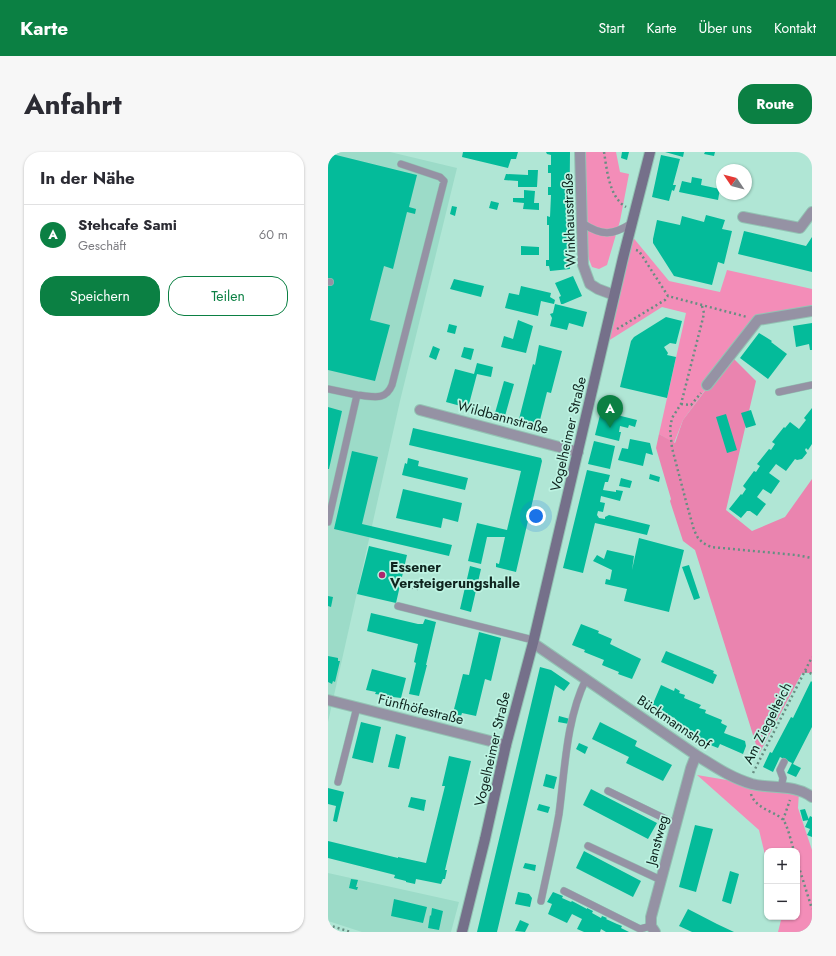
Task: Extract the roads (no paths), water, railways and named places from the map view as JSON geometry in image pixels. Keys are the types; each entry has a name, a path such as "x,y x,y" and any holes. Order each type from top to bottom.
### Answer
{"main road":[{"name":"Vogelheimer Straße","path":"462,932 506,745 533,642 614,295 650,152"}],"street":[{"name":"Winkhausstraße","path":"580,152 583,265 586,277 590,284 598,289 614,295"},
{"path":"743,217 800,228 812,212"},
{"path":"708,385 758,320 812,312"},
{"name":"Wildbannstraße","path":"420,410 578,452"},
{"name":"Bückmannshof","path":"533,642 696,754 737,778 750,783 797,789 812,797"},
{"name":"Fünfhöfestraße","path":"328,700 506,745"},
{"name":"Janstweg","path":"653,929 651,917 660,880 696,754"}],"lane":[{"path":"328,389 357,395 383,396 389,393 392,385 444,181 440,177 401,164"},
{"path":"582,223 595,231 606,234 616,232 632,223"},
{"path":"778,392 812,385"},
{"path":"328,522 357,395"},
{"path":"398,606 533,642"},
{"path":"541,901 558,816 571,728 581,689 586,679"},
{"path":"338,782 357,707"},
{"path":"784,762 780,770 785,788"},
{"path":"608,791 676,824"},
{"path":"588,846 660,880"},
{"path":"564,891 640,928 653,929"}],"place":[{"name":"Stehcafe Sami","path":"610,428"},
{"name":"Essener Versteigerungshalle","path":"382,575"}]}
